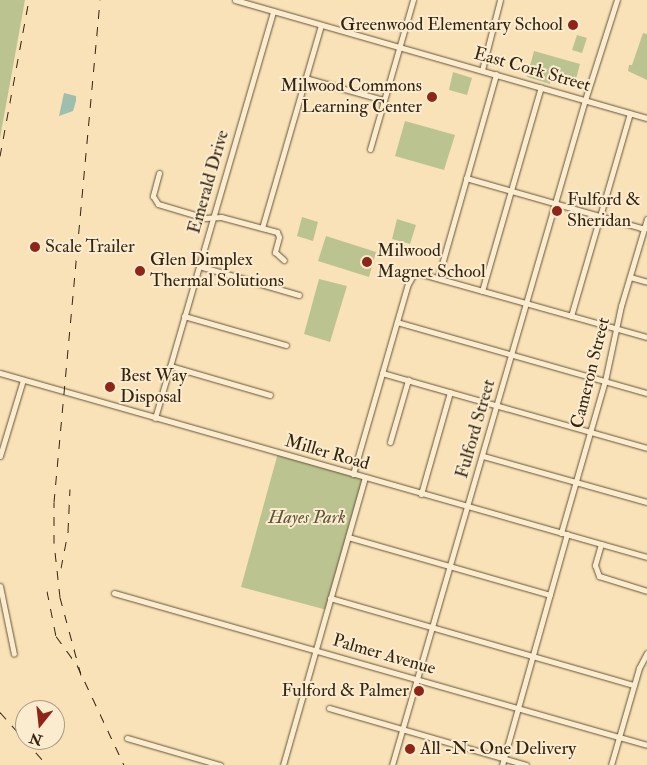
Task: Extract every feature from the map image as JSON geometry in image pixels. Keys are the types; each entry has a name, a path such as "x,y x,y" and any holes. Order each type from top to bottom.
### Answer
{"street":[{"name":"East Cork Street","path":"235,0 246,1 273,11 647,118"},
{"path":"370,149 413,0"},
{"path":"482,70 500,0"},
{"name":"Fulford Street","path":"392,765 585,100 617,0"},
{"name":"Emerald Drive","path":"155,418 273,11"},
{"path":"262,228 321,25"},
{"path":"438,278 496,74"},
{"path":"305,78 384,100"},
{"path":"482,291 541,87"},
{"path":"571,316 630,113"},
{"path":"159,173 153,194 156,202 161,206 205,218 221,216 279,233 275,252 284,260"},
{"path":"466,178 641,228 646,227"},
{"name":"Cameron Street","path":"502,765 550,595 576,482 605,382 618,329 621,306 647,219"},
{"path":"199,266 299,295"},
{"path":"353,474 397,322 413,274 419,272 647,337"},
{"path":"630,277 647,282"},
{"path":"184,316 286,345"},
{"path":"397,322 647,393"},
{"path":"170,366 270,395"},
{"name":"Miller Road","path":"0,373 647,557"},
{"path":"382,373 647,448"},
{"path":"0,456 23,380"},
{"path":"390,442 408,380"},
{"path":"421,494 450,392"},
{"path":"483,456 647,502"},
{"path":"283,765 365,477"},
{"path":"348,537 550,595"},
{"path":"601,544 595,565 597,574 606,579 647,591"},
{"path":"0,586 14,654"},
{"name":"Palmer Avenue","path":"114,593 647,745"},
{"path":"330,598 634,685"},
{"path":"612,765 642,659 647,653"},
{"path":"329,708 526,765"},
{"path":"127,738 220,765"}],"green space":[{"path":"0,0 25,0 0,138"},
{"path":"643,33 647,34 647,80 628,71 629,65 632,65"},
{"path":"577,35 587,38 582,53 572,50"},
{"path":"534,51 580,64 575,83 552,76 550,84 527,77"},
{"path":"453,72 472,78 467,95 449,90"},
{"path":"405,121 455,135 444,170 395,156"},
{"path":"302,217 318,222 313,241 297,236"},
{"path":"397,219 416,225 410,244 392,239"},
{"path":"326,236 376,252 369,277 318,261"},
{"path":"319,279 347,286 330,342 304,334"},
{"name":"Hayes Park","path":"278,453 365,477 327,610 241,587"}],"shaded area":[{"path":"64,93 76,96 76,101 73,111 59,116"}],"railway":[{"path":"0,156 29,0"},
{"path":"81,675 60,597 54,543 54,502 100,0"},
{"path":"61,568 68,531 70,489"},
{"path":"47,591 56,636 77,665 124,765"},
{"path":"0,712 47,765"}],"place":[{"name":"Greenwood Elementary School","path":"573,25"},
{"name":"Milwood Commons Learning Center","path":"432,97"},
{"name":"Fulford & Sheridan","path":"557,211"},
{"name":"Scale Trailer","path":"35,247"},
{"name":"Milwood Magnet School","path":"367,262"},
{"name":"Glen Dimplex Thermal Solutions","path":"140,271"},
{"name":"Best Way Disposal","path":"110,387"},
{"name":"Fulford & Palmer","path":"419,691"},
{"name":"All -N- One Delivery","path":"410,749"}]}
